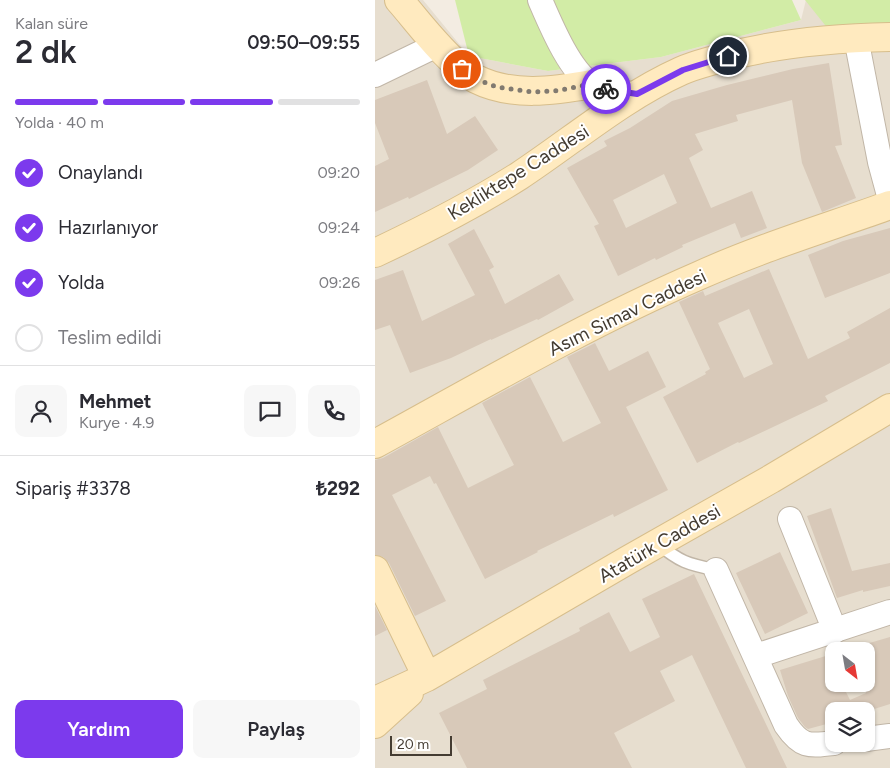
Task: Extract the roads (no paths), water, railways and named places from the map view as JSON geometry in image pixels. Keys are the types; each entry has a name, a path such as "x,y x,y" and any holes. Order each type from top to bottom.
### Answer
{"street":[{"path":"399,0 450,59 475,79 497,87 532,92 555,91 592,84"},
{"path":"540,0 570,61 579,74 592,84 605,89 637,94"},
{"name":"Kekliktepe Caddesi","path":"375,253 445,218 518,176 637,94 683,70 747,51 802,42 890,37"},
{"path":"856,38 879,162 890,200"},
{"path":"375,74 437,45"},
{"name":"Asım Simav Caddesi","path":"375,444 570,338 699,275 776,245 890,205"},
{"name":"Atatürk Caddesi","path":"375,701 427,677 771,479 890,408"},
{"path":"790,518 835,631"},
{"path":"375,570 427,677"},
{"path":"716,570 786,725 795,738 804,743 815,745 825,744"},
{"path":"756,656 890,612"},
{"name":"Atatürk Caddesi","path":"375,724 427,677"},
{"path":"875,738 890,736"}],"lane":[{"path":"657,543 673,556 688,564 716,570"}]}
